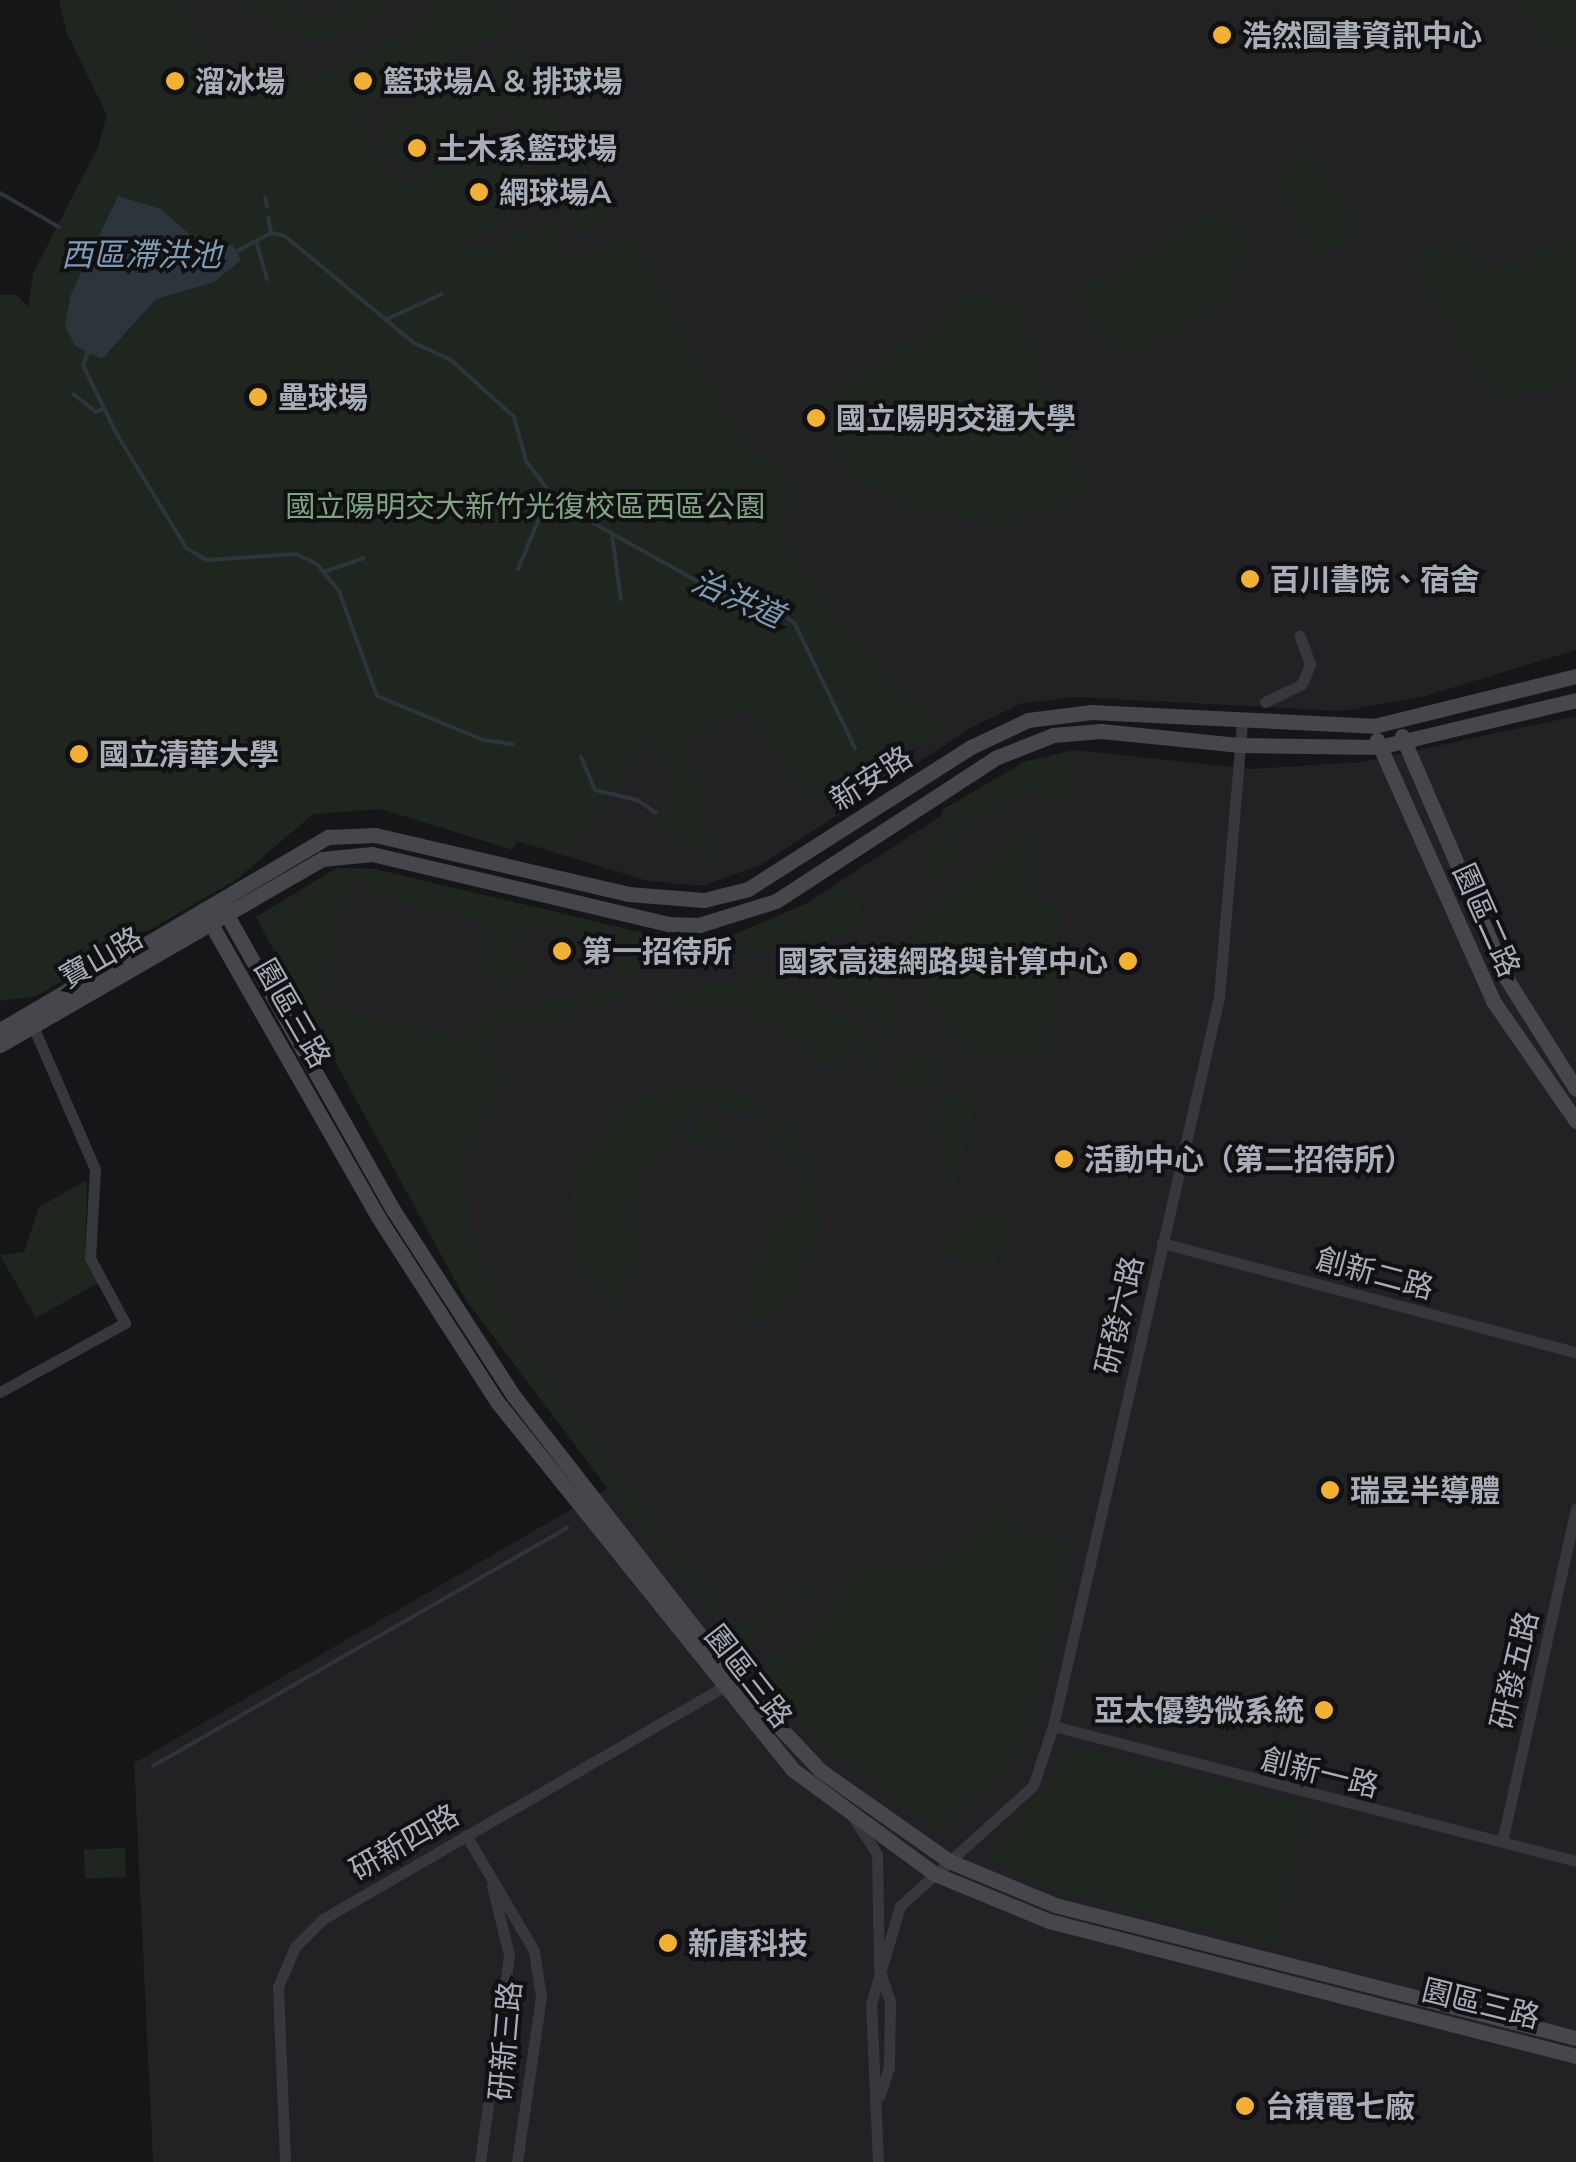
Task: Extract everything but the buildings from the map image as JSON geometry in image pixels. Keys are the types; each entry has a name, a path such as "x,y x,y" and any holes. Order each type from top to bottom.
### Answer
{"street":[{"path":"1265,702 1302,684 1310,664 1300,636"},
{"name":"新安路","path":"224,907 312,843 351,834 628,894 704,900 748,889 985,738 1028,720 1092,712 1374,726 1576,676"},
{"name":"新安路","path":"224,907 298,870 348,853 669,924 710,922 776,901 1022,744 1101,731 1240,745 1379,747 1576,700"},
{"name":"研發六路","path":"879,1969 900,1906 1033,1786 1053,1726 1218,997 1242,721"},
{"name":"園區二路","path":"1399,722 1403,744 1506,978 1576,1090"},
{"name":"園區二路","path":"1374,726 1379,747 1494,1001 1560,1105 1576,1121"},
{"name":"寶山路","path":"0,1045 34,1028 224,907"},
{"name":"園區三路","path":"224,907 447,1300 792,1770 935,1874 1048,1921 1576,2056"},
{"name":"寶山路","path":"0,1030 207,917"},
{"name":"園區三路","path":"207,917 448,1329 498,1403 729,1684 822,1771 949,1861 1104,1922 1576,2038"},
{"path":"0,1392 124,1323 90,1258 95,1169 27,1013"},
{"path":"1560,1105 1576,1090"},
{"name":"創新二路","path":"1162,1243 1576,1352"},
{"name":"研發五路","path":"1502,1842 1576,1508"},
{"name":"研新四路","path":"285,2162 278,1987 295,1947 323,1919 729,1684"},
{"name":"創新一路","path":"1053,1726 1576,1861"},
{"path":"851,1813 877,1854 879,1969 868,2046 870,2073 880,2095"},
{"name":"研新三路","path":"466,1835 525,1928 541,1997 517,2162"},
{"name":"研新三路","path":"480,2162 509,1956 490,1878"},
{"path":"878,2162 880,2095 889,2067 890,2000 879,1969"}],"shaded area":[{"name":"國立陽明交通大學","path":"59,0 1576,0 1576,650 1425,696 1344,711 1072,697 1020,704 972,727 761,865 702,886 648,881 504,837 33,274 98,147 107,115 67,33"},
{"path":"1576,716 1576,2162 153,2162 134,1763 608,1488 466,1300 256,917 337,868 374,869 673,940 724,938 785,917 1024,762 1074,750 1251,769 1362,762"}],"green space":[{"name":"國立陽明交大新竹光復校區西區公園","path":"59,0 176,0 221,78 260,56 273,79 300,64 311,83 427,17 426,9 441,0 498,0 512,25 354,114 396,188 513,130 549,196 455,249 480,251 544,215 572,263 628,231 738,437 800,488 781,518 788,523 784,540 825,606 902,694 949,725 842,792 808,798 749,707 678,753 708,800 694,823 727,849 707,860 654,826 674,780 668,760 642,740 570,855 517,841 513,850 381,809 313,814 237,879 36,996 0,1001 0,295 17,295 28,307 33,274 98,147 107,115 67,33"},
{"path":"241,0 276,0 322,13 355,0 392,0 363,28 317,41 267,26"},
{"path":"1520,0 1576,0 1576,43 1552,56"},
{"name":"土木系籃球場","path":"515,45 611,218 577,236 509,114 401,173 374,123"},
{"path":"1309,145 1358,234 1319,256 1270,167"},
{"path":"1225,204 1254,256 1223,273 1237,298 1126,360 1117,344 1106,349 1073,290"},
{"path":"1454,235 1479,265 1498,266 1576,238 1576,372 1548,390 1491,396 1410,254"},
{"path":"973,293 1017,305 1087,489 1075,504 1003,526 903,508 851,473 808,408"},
{"path":"1074,750 1069,804 1044,804 1039,786 953,836 961,860 925,893 927,842 938,835 942,810 1024,762"},
{"path":"1035,819 1033,905 1061,903 1050,1056 1021,1052 994,1064 961,1047 917,983 912,920"},
{"path":"337,868 374,869 673,940 725,938 856,883 864,913 848,935 742,957 692,958 614,978 617,945 521,923 514,958 533,966 512,988 476,979 489,925 370,895 369,885 349,885 323,1005 461,1037 473,1011 654,985 524,1034 510,1021 481,1050 506,1072 470,1148 467,1230 515,1337 738,1630 810,1576 818,1584 741,1648 608,1489 466,1300 256,917"},
{"path":"874,946 898,1008 901,1028 889,1039 866,1013 813,975"},
{"path":"767,976 815,997 852,1024 880,1051 878,1075 860,1046 832,1070 776,1027 724,1005 663,1004 602,1022 680,990"},
{"path":"917,1051 931,1057 937,1071 931,1085 917,1091 903,1085 897,1071 903,1057"},
{"path":"681,1085 724,1087 759,1104 791,1128 816,1181 820,1225 798,1285 770,1315 740,1330 771,1218 795,1220 804,1179 758,1116 712,1107 684,1118 636,1188 631,1216 642,1245 622,1311 584,1272 575,1251 568,1213 571,1179 590,1140 633,1096"},
{"path":"969,1089 980,1096 950,1216 949,1176 931,1108"},
{"path":"712,1119 728,1124 731,1151 684,1141 696,1125"},
{"path":"87,1180 85,1261 98,1283 36,1318 0,1255 24,1252 39,1207"},
{"path":"975,1214 1005,1219 1010,1227 997,1265 939,1255 949,1231"},
{"path":"996,1505 1016,1517 1021,1537 1072,1541 1032,1721 1006,1769 938,1829 819,1743 759,1670 814,1627 838,1599 844,1572 914,1565 947,1552"},
{"path":"1066,1745 1308,1806 1275,1945 1049,1888 985,1857 1054,1777"},
{"path":"125,1848 126,1877 85,1878 84,1849"}],"water":[{"name":"西區滯洪池","path":"118,196 161,209 198,242 233,245 241,260 214,282 156,299 102,359 75,346 65,325 71,294"}],"waterway":[{"path":"0,193 59,227"},
{"name":"治洪道","path":"265,198 267,206"},
{"name":"治洪道","path":"268,217 271,232"},
{"name":"治洪道","path":"237,251 271,233 285,236 414,343 451,360 514,417 526,461 559,504 731,600 772,606 795,624 855,748"},
{"name":"治洪道","path":"256,241 267,279"},
{"name":"治洪道","path":"387,319 442,294"},
{"name":"治洪道","path":"88,352 83,365 115,431 186,548 207,560 296,554 317,564 339,591 377,696 483,740 513,744"},
{"name":"治洪道","path":"73,394 96,412 104,408"},
{"name":"治洪道","path":"518,569 549,495"},
{"name":"治洪道","path":"612,536 621,599"},
{"name":"治洪道","path":"323,572 364,558"},
{"path":"581,757 595,790 637,800 656,813"},
{"path":"153,1766 567,1528"}],"place":[{"name":"浩然圖書資訊中心","path":"1222,35"},
{"name":"溜冰場","path":"175,81"},
{"name":"籃球場A & 排球場","path":"363,81"},
{"name":"土木系籃球場","path":"417,148"},
{"name":"網球場A","path":"479,192"},
{"name":"壘球場","path":"258,397"},
{"name":"國立陽明交通大學","path":"816,418"},
{"name":"百川書院、宿舍","path":"1250,579"},
{"name":"國立清華大學","path":"79,754"},
{"name":"第一招待所","path":"562,951"},
{"name":"國家高速網路與計算中心","path":"1128,961"},
{"name":"活動中心（第二招待所）","path":"1064,1159"},
{"name":"瑞昱半導體","path":"1330,1490"},
{"name":"亞太優勢微系統","path":"1324,1710"},
{"name":"新唐科技","path":"668,1943"},
{"name":"台積電七廠","path":"1245,2106"}]}
